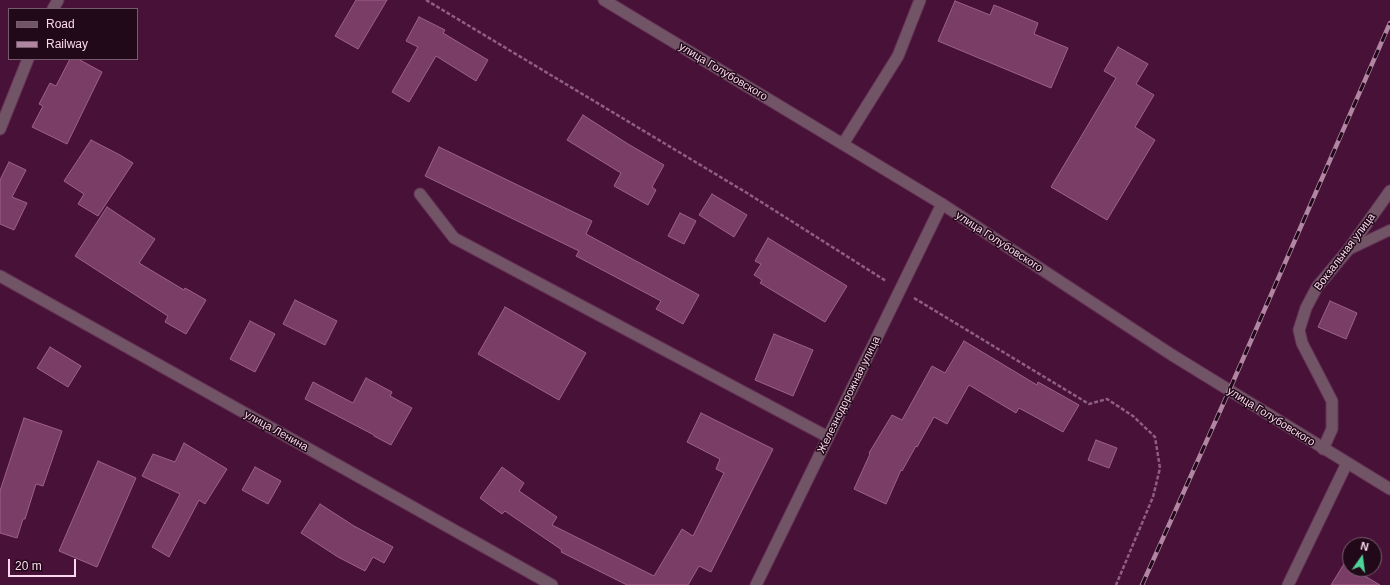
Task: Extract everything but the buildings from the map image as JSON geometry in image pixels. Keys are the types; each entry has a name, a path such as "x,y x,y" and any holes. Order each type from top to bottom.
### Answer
{"street":[{"name":"улица Голубовского","path":"604,0 942,204 1172,355 1390,489"},
{"path":"843,144 898,56 920,0"},
{"path":"0,129 28,60"},
{"name":"Вокзальная улица","path":"1323,449 1332,429 1332,401 1302,343 1299,330 1306,308 1317,287 1348,250 1390,191"},
{"path":"420,194 454,238 828,437"},
{"name":"Железнодорожная улица","path":"756,585 942,204"},
{"name":"улица Ленина","path":"0,276 552,585"},
{"path":"1288,585 1347,463"}],"lane":[{"path":"1348,250 1390,230"}],"path":[{"path":"426,0 747,193 900,290 1089,404 1107,399 1133,416 1155,437 1160,468 1152,497 1116,585"}],"railway":[{"path":"1142,585 1229,391 1390,23"}]}
